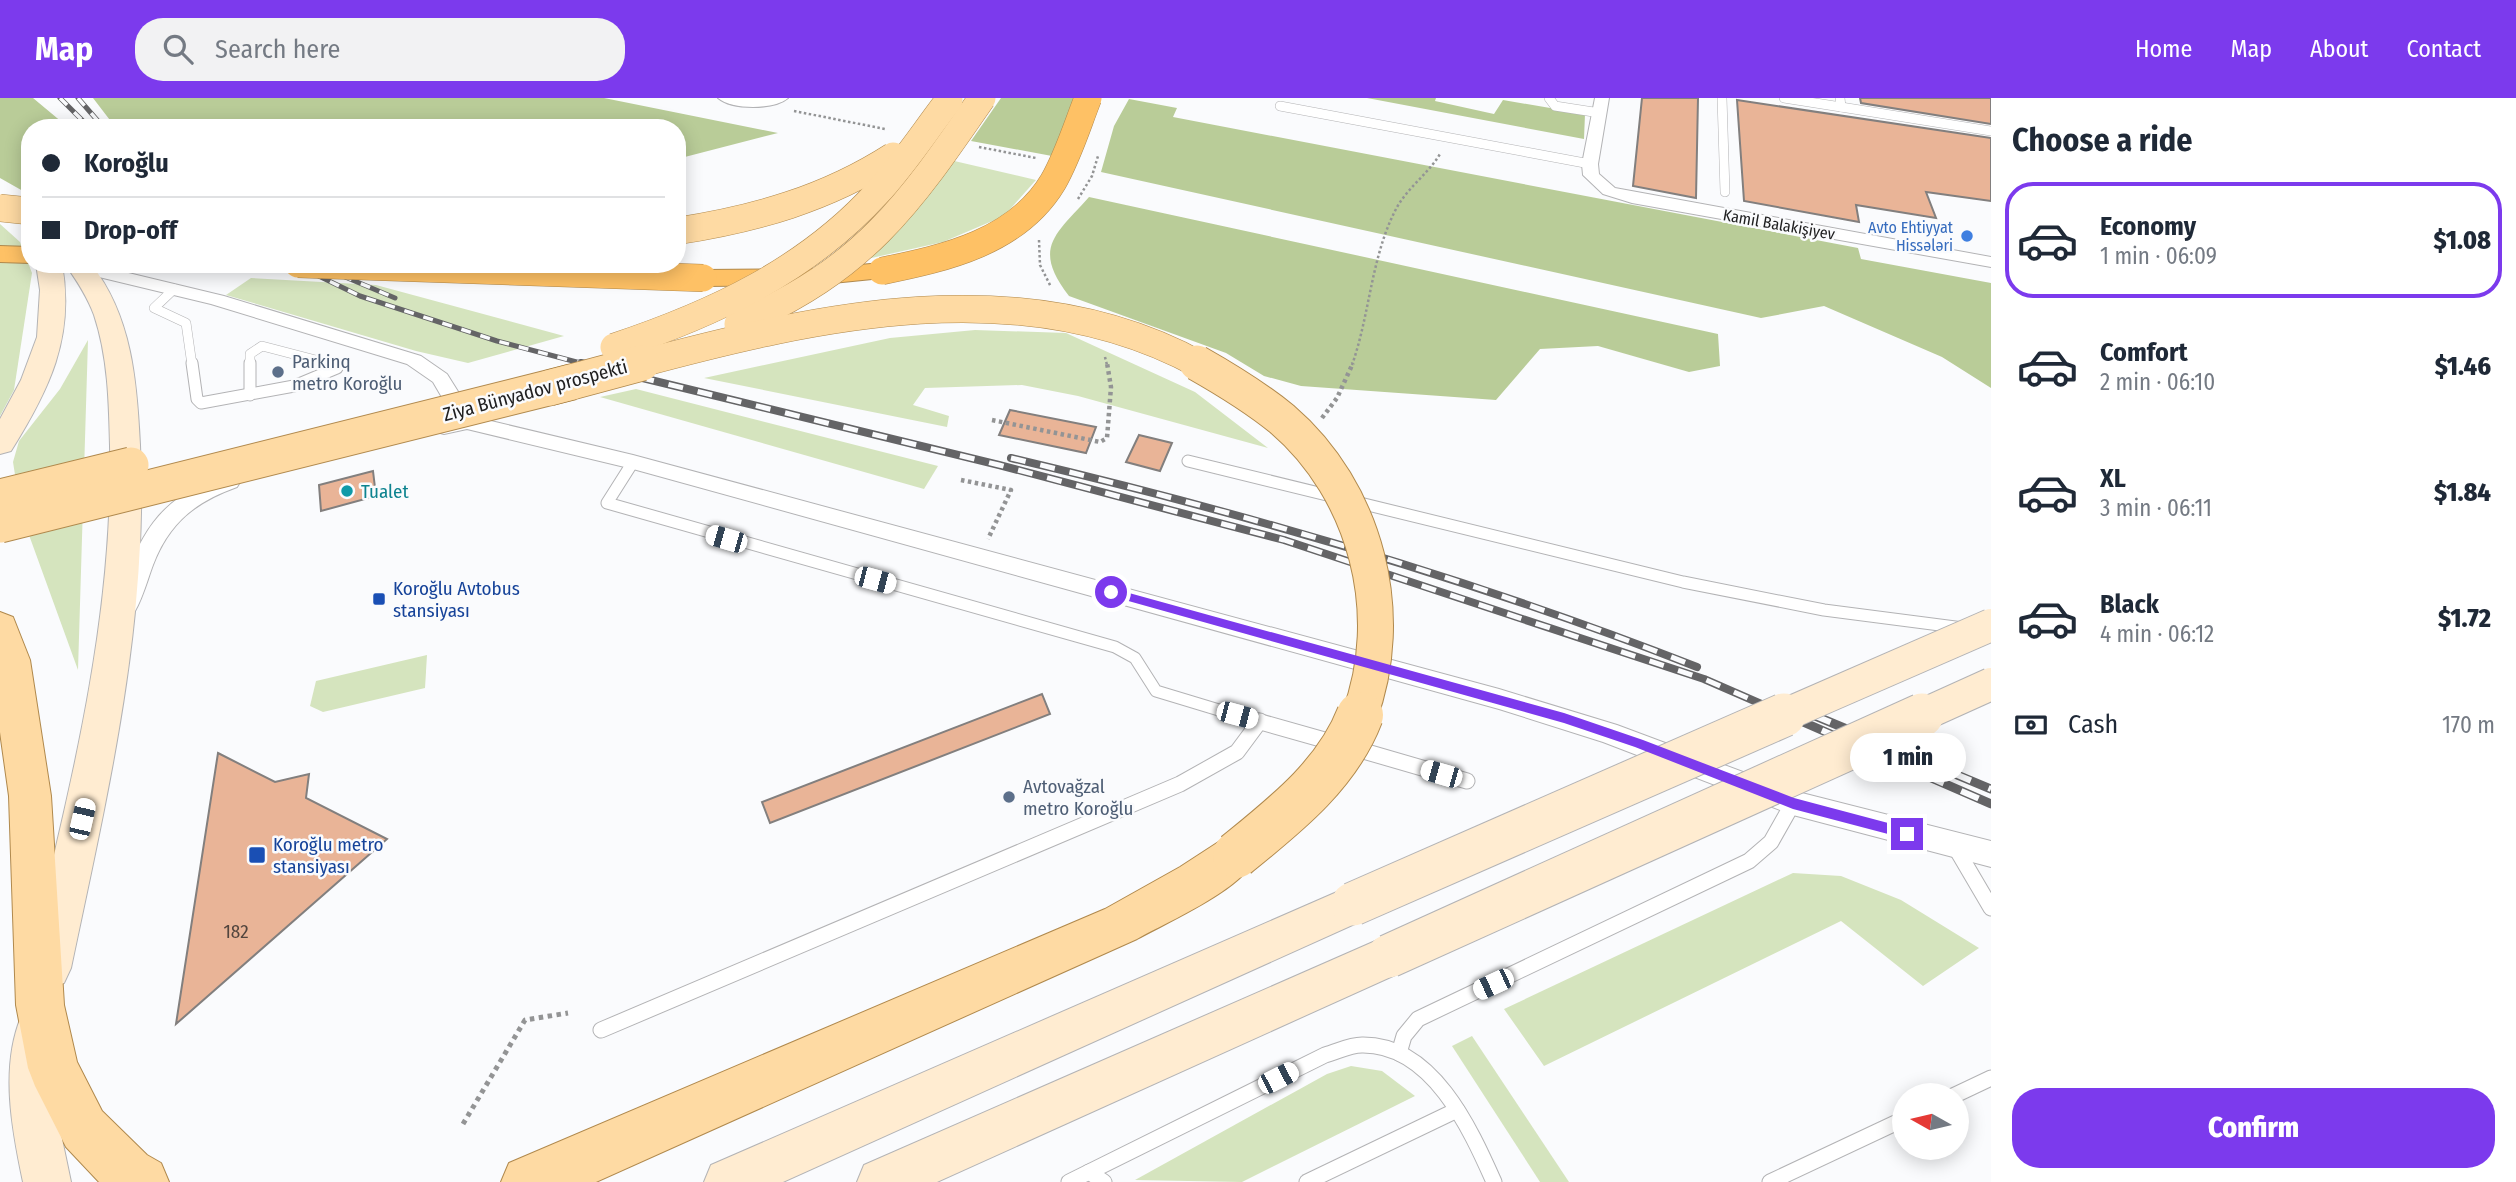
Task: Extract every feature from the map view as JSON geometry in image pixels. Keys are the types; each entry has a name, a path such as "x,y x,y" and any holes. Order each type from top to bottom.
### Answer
{"highway":[{"path":"558,273 703,278 813,277 882,271 955,253 989,239 1032,210 1053,183 1088,98"},
{"path":"0,254 21,255"}],"main road":[{"name":"Ziya Bünyadov prospekti","path":"0,525 549,388 683,347 742,323 799,293 875,238 900,211 982,98"},
{"name":"Ziya Bünyadov prospekti","path":"0,497 608,349 703,316 778,276 840,230 877,193 950,99"},
{"path":"686,229 760,217 829,193 893,156 950,99"},
{"path":"0,202 21,214"},
{"path":"0,208 21,216"},
{"path":"0,213 21,217"},
{"path":"0,444 32,387 52,339 54,293 65,273"},
{"path":"47,1182 33,1115 34,1054 40,1005 100,739 119,629 128,519 122,384 114,343 97,289 78,273"},
{"path":"528,1182 578,1163 1121,924 1196,882 1236,855 1293,809 1333,764 1357,723 1369,682 1376,636 1377,596 1366,547 1350,504 1324,464 1300,435 1251,396 1179,353 1112,330 1024,312 951,309 895,311 777,330 549,388"},
{"path":"728,1182 1353,904 1991,625"},
{"path":"0,628 15,687 30,796 40,1005 53,1068 84,1129 128,1174 142,1182"},
{"path":"881,1182 1390,956 1991,684"}],"street":[{"path":"725,98 758,103 781,98"},
{"path":"1590,164 1601,106"},
{"name":"Kamil Balakişiyev","path":"1590,164 1591,175 1609,191 1632,198 1991,262"},
{"path":"104,273 276,316 414,360 440,378 467,422"},
{"path":"119,629 150,541 177,506 197,494 223,484 467,422 633,462 1564,718 1639,743 1793,803 1991,854"}],"lane":[{"path":"1549,98 1549,102 1555,106 1601,106"},
{"path":"1722,98 1725,192"},
{"path":"1784,98 1841,102 1991,131"},
{"path":"1280,106 1590,164"},
{"path":"174,289 154,308 186,323 197,399 211,403 250,395 322,378 337,368 334,364 262,346 250,354 250,395"},
{"path":"1188,461 1683,582 1824,610 1991,631"},
{"path":"633,462 607,503 1115,647 1135,658 1156,691 1467,781"},
{"path":"601,1030 1180,784 1241,749 1255,734 1260,721"},
{"path":"1399,1053 1404,1036 1418,1019 1749,861 1771,842 1793,803"},
{"path":"1954,845 1991,908"},
{"path":"1069,1182 1097,1177 1325,1055 1361,1045 1399,1053 1426,1072 1457,1110 1494,1182"},
{"path":"1969,1088 1991,1077"},
{"path":"1307,1182 1457,1110"},
{"path":"1770,1182 1892,1125"}],"path":[{"path":"1317,424 1334,405 1353,368 1383,242 1400,201 1433,168 1448,138"},
{"path":"1080,196 1091,178"},
{"path":"992,420 1091,440"},
{"path":"961,480 1011,490 980,556"},
{"path":"463,1124 524,1020 568,1013"}],"green space":[{"path":"0,98 33,98 58,119 21,119 21,190 0,178"},
{"path":"93,98 604,98 778,133 686,157 686,119 109,119"},
{"path":"1001,98 1077,98 1052,156 971,141"},
{"path":"1367,98 1436,98 1435,101 1494,114 1503,100 1585,114 1584,139"},
{"path":"1129,99 1177,108 1173,117 1858,248 1861,259 1991,283 1991,388 1942,357 1824,306 1761,318 1101,172 1114,126"},
{"path":"950,160 1036,180 1004,216 943,242 867,259"},
{"path":"1089,197 1718,334 1720,366 1689,372 1598,346 1540,349 1496,400 1301,386 1264,376 1226,353 1069,296 1052,266 1052,243 1066,222"},
{"path":"0,224 20,242 21,273 32,273 14,390 0,416"},
{"path":"251,278 376,285 564,336 468,363 416,351 226,295"},
{"path":"975,330 1066,333 1195,392 1268,448 1078,396 1022,385 925,388 913,405 949,416 947,427 704,378 890,338"},
{"path":"88,340 78,670 21,513 13,462 19,441 60,389"},
{"path":"636,389 938,466 924,489 600,397"},
{"path":"427,655 425,688 323,712 310,706 316,681"},
{"path":"1793,873 1841,876 1901,900 1979,948 1923,986 1841,921 1544,1066 1504,1009"},
{"path":"1472,1036 1569,1182 1540,1182 1452,1046"},
{"path":"1351,1066 1382,1071 1415,1096 1242,1182 1135,1180 1327,1074"}],"building":[{"path":"1642,98 1698,98 1696,198 1633,186"},
{"path":"1860,98 1991,98 1991,124 1861,103"},
{"path":"1737,100 1991,138 1991,201 1926,192 1936,218 1856,205 1859,222 1744,201"},
{"path":"1010,410 1096,427 1086,453 999,435"},
{"path":"1139,435 1172,443 1160,471 1126,462"},
{"name":"Tualet","path":"373,471 376,496 321,511 319,485"},
{"path":"1042,694 1050,714 770,823 762,802"},
{"name":"Koroğlu metro stansiyası","path":"218,753 275,782 309,774 306,798 387,839 176,1024"}],"railway":[{"path":"60,98 81,119"},
{"path":"78,98 96,119"},
{"path":"313,273 360,296 497,341 588,365"},
{"path":"336,273 395,298"},
{"path":"581,363 999,465 1284,540 1704,679 1791,717"},
{"path":"1011,458 1185,501 1358,550 1528,605 1697,667"},
{"path":"1800,710 1817,717"},
{"path":"1787,715 1991,804"},
{"path":"1813,715 1991,789"}],"place":[{"name":"Avto Ehtiyyat Hissәlәri","path":"1967,236"},
{"name":"Parkinq metro Koroğlu","path":"278,372"},
{"name":"Tualet","path":"347,491"},
{"name":"Koroğlu Avtobus stansiyası","path":"379,599"},
{"name":"Avtovağzal metro Koroğlu","path":"1009,797"},
{"name":"Koroğlu metro stansiyası","path":"257,855"}],"route":[{"path":"1111,592 1564,718 1639,743 1793,803 1907,834"}]}
